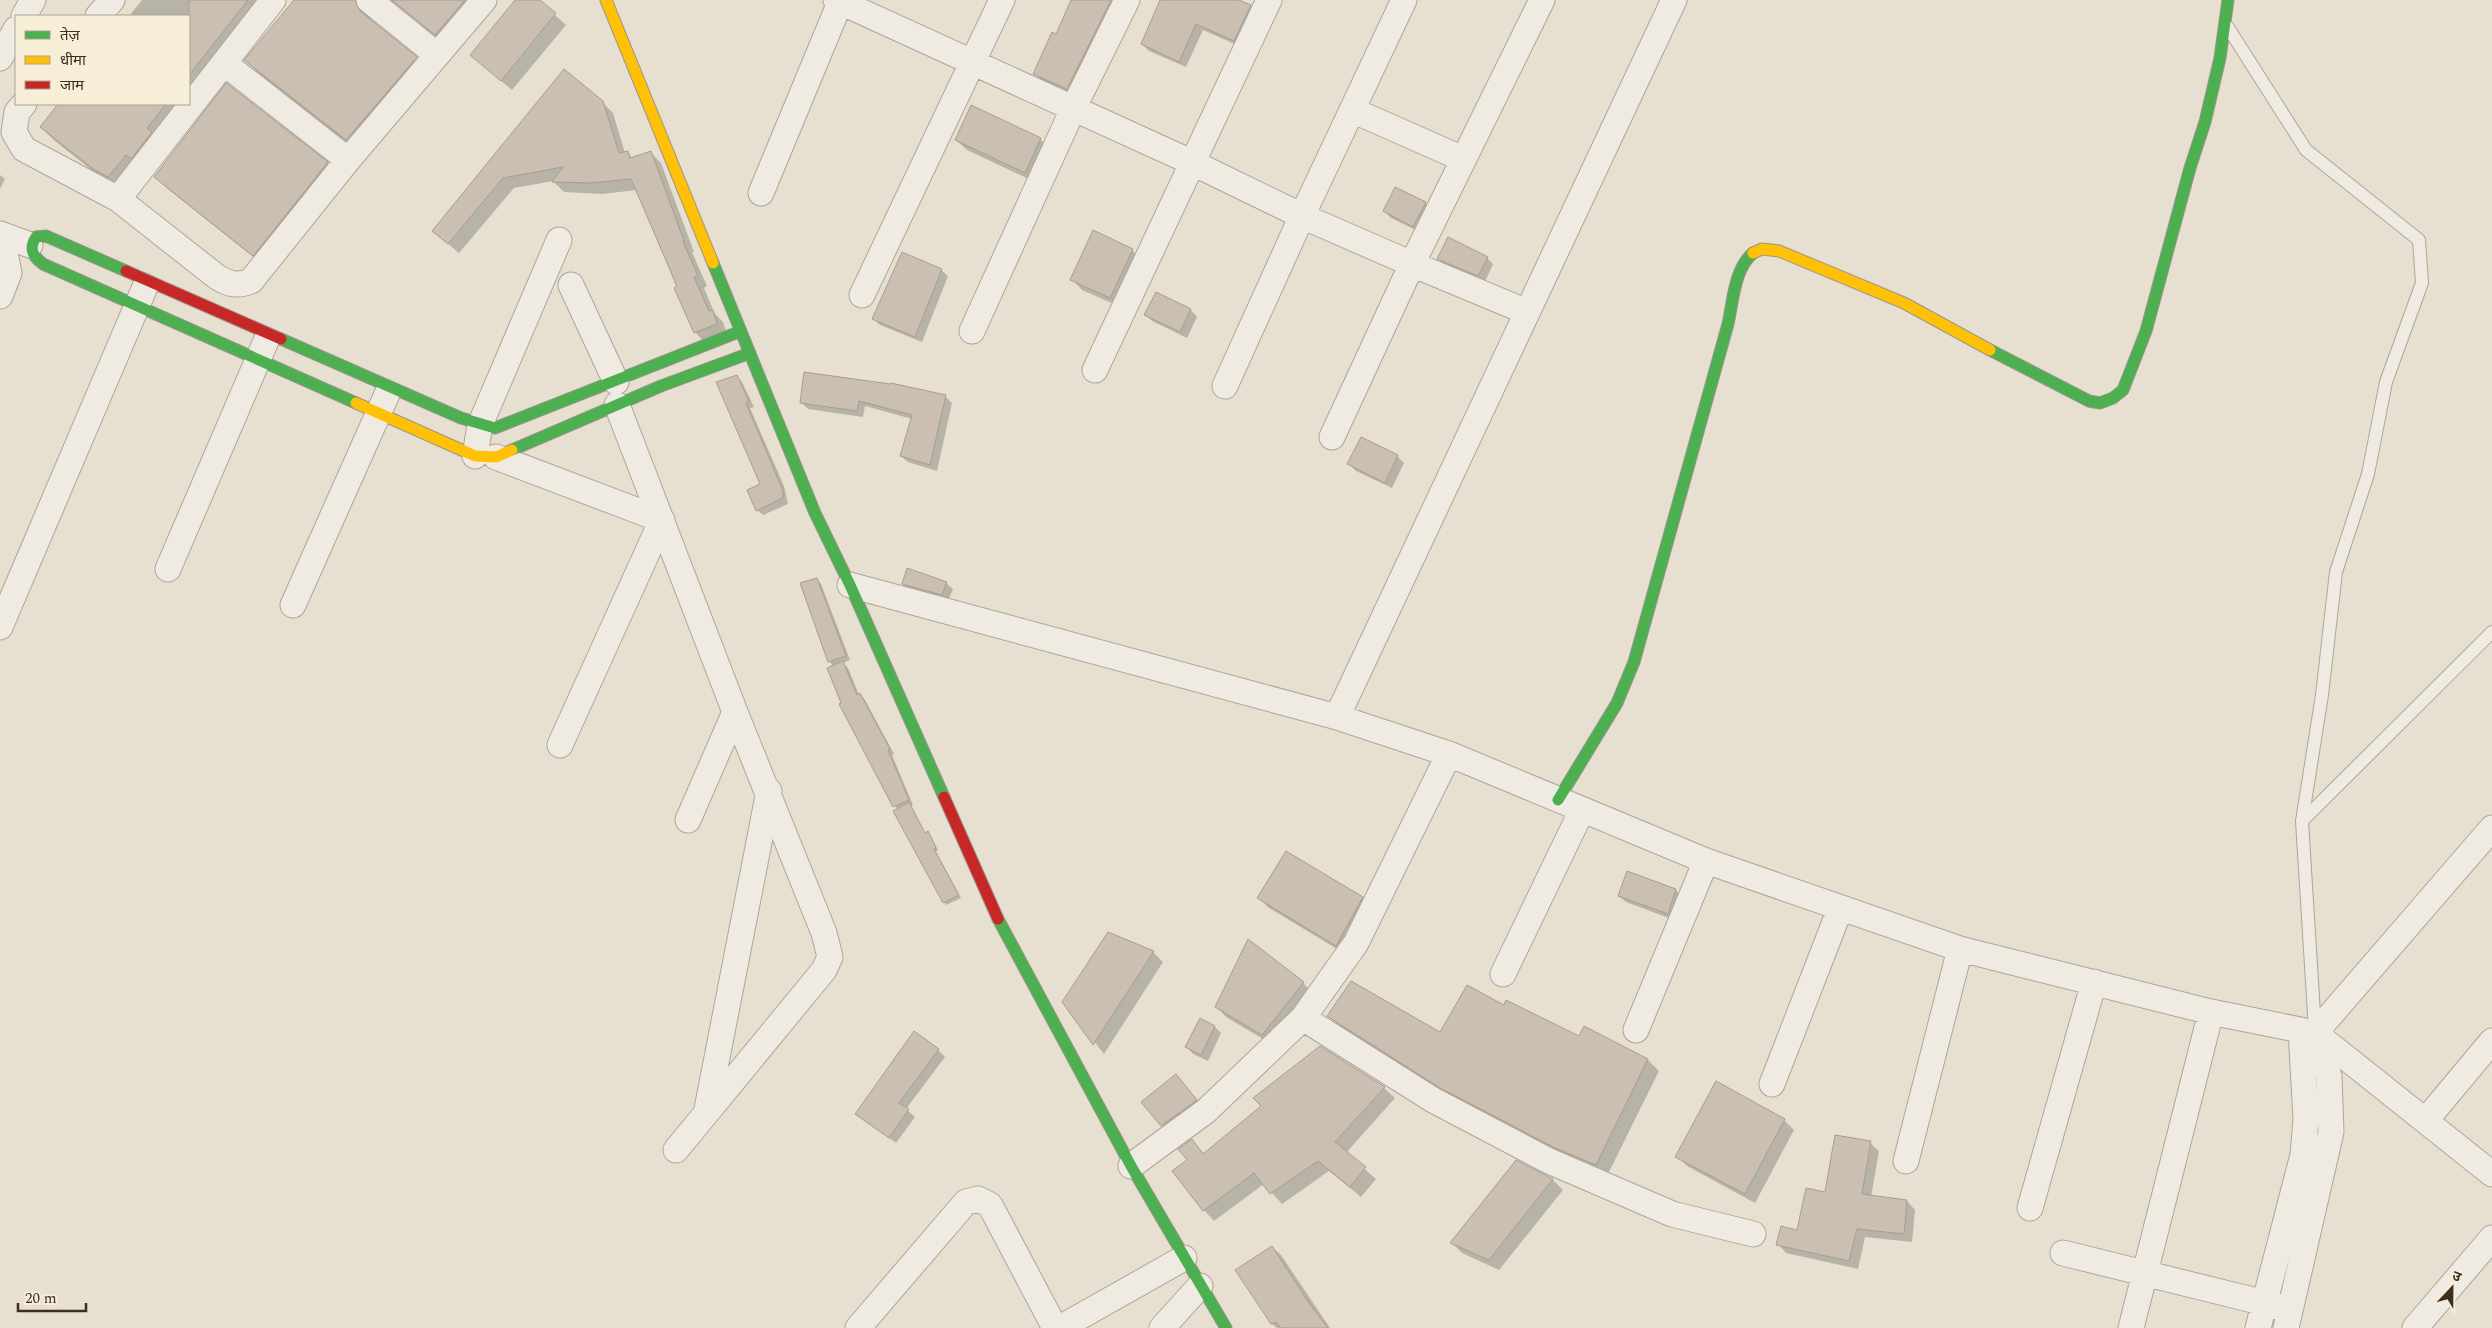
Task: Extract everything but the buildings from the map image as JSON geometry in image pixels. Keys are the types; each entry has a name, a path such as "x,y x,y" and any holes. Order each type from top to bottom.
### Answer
{"street":[{"path":"25,15 33,0"},
{"path":"99,15 112,0"},
{"path":"118,199 273,0"},
{"path":"369,0 437,55"},
{"path":"23,105 17,112 14,132 24,149 118,199 217,277 226,283 239,285 251,281 348,160 484,0"},
{"path":"606,0 815,513 850,585 999,921 1131,1166 1226,1328"},
{"path":"862,295 1002,0"},
{"path":"972,331 1072,109 1127,0"},
{"path":"1095,370 1191,162 1269,0"},
{"path":"1225,386 1302,216 1404,0"},
{"path":"1332,436 1463,158 1542,0"},
{"path":"1337,717 1674,0"},
{"path":"1558,800 1617,703 1634,662 1728,324 1740,272 1755,251 1764,249 1779,251 1904,303 2047,381 2089,401 2100,403 2113,398 2123,390 2146,330 2205,122 2220,58 2228,0"},
{"path":"762,193 839,1 1191,162 1302,216 1527,312"},
{"path":"0,58 15,32"},
{"path":"224,63 348,160"},
{"path":"1352,110 1463,158"},
{"path":"662,520 486,457 258,360 43,264 35,258 30,250 30,245 36,237 46,236 390,387 480,425 495,428 604,398 750,353"},
{"path":"486,457 480,425 559,240"},
{"path":"0,296 9,272 2,244 30,245"},
{"path":"0,626 148,280"},
{"path":"571,285 604,398 662,520 735,712 824,933 830,957 824,970 706,1111 676,1150"},
{"path":"486,457 741,331"},
{"path":"168,569 269,334"},
{"path":"293,605 390,387"},
{"path":"560,745 662,520"},
{"path":"850,585 1337,717 1449,754 1706,861 1840,909 1960,948 2211,1012 2308,1031 2426,1120 2492,1174"},
{"path":"688,820 735,712"},
{"path":"1131,1166 1206,1111 1303,1018 1356,943 1449,754"},
{"path":"706,1111 768,791"},
{"path":"1503,974 1582,810"},
{"path":"2258,1328 2306,1136 2308,1031 2492,828"},
{"path":"1636,1030 1706,861"},
{"path":"1772,1084 1840,909"},
{"path":"1906,1162 1960,948"},
{"path":"2030,1208 2094,982"},
{"path":"2131,1328 2211,1012"},
{"path":"1303,1018 1433,1100 1549,1161 1672,1214 1753,1234"},
{"path":"2063,1254 2265,1303 2288,1319 2331,1132 2329,1076 2308,1031"},
{"path":"2426,1120 2492,1041"},
{"path":"858,1328 966,1202 978,1199 990,1205 1055,1328"},
{"path":"2415,1328 2492,1238"},
{"path":"1060,1328 1184,1258"},
{"path":"1162,1328 1200,1286"}],"lane":[{"path":"2225,22 2306,150 2419,240 2422,284 2386,382 2368,474 2336,572 2322,695 2302,821 2308,1031"},
{"path":"2302,821 2492,632"}],"traffic: fast":[{"path":"1990,350 2089,401 2100,403 2113,398 2123,390 2146,331 2190,168 2205,122 2220,58 2228,0"},
{"path":"126,271 46,236 36,237 32,245 34,255 43,264 356,403"},
{"path":"1558,800 1617,703 1634,662 1728,324 1735,286 1742,268 1753,253"},
{"path":"713,263 815,513 850,585 944,797"},
{"path":"281,339 461,418 495,428 741,331"},
{"path":"512,450 661,386 750,353"},
{"path":"998,919 1131,1166 1226,1328"}],"traffic: slow":[{"path":"606,0 713,263"},
{"path":"1753,253 1762,249 1779,251 1904,303 1990,350"},
{"path":"356,403 475,456 496,457 512,450"}],"traffic: jam":[{"path":"126,271 281,339"},
{"path":"944,797 998,919"}]}
